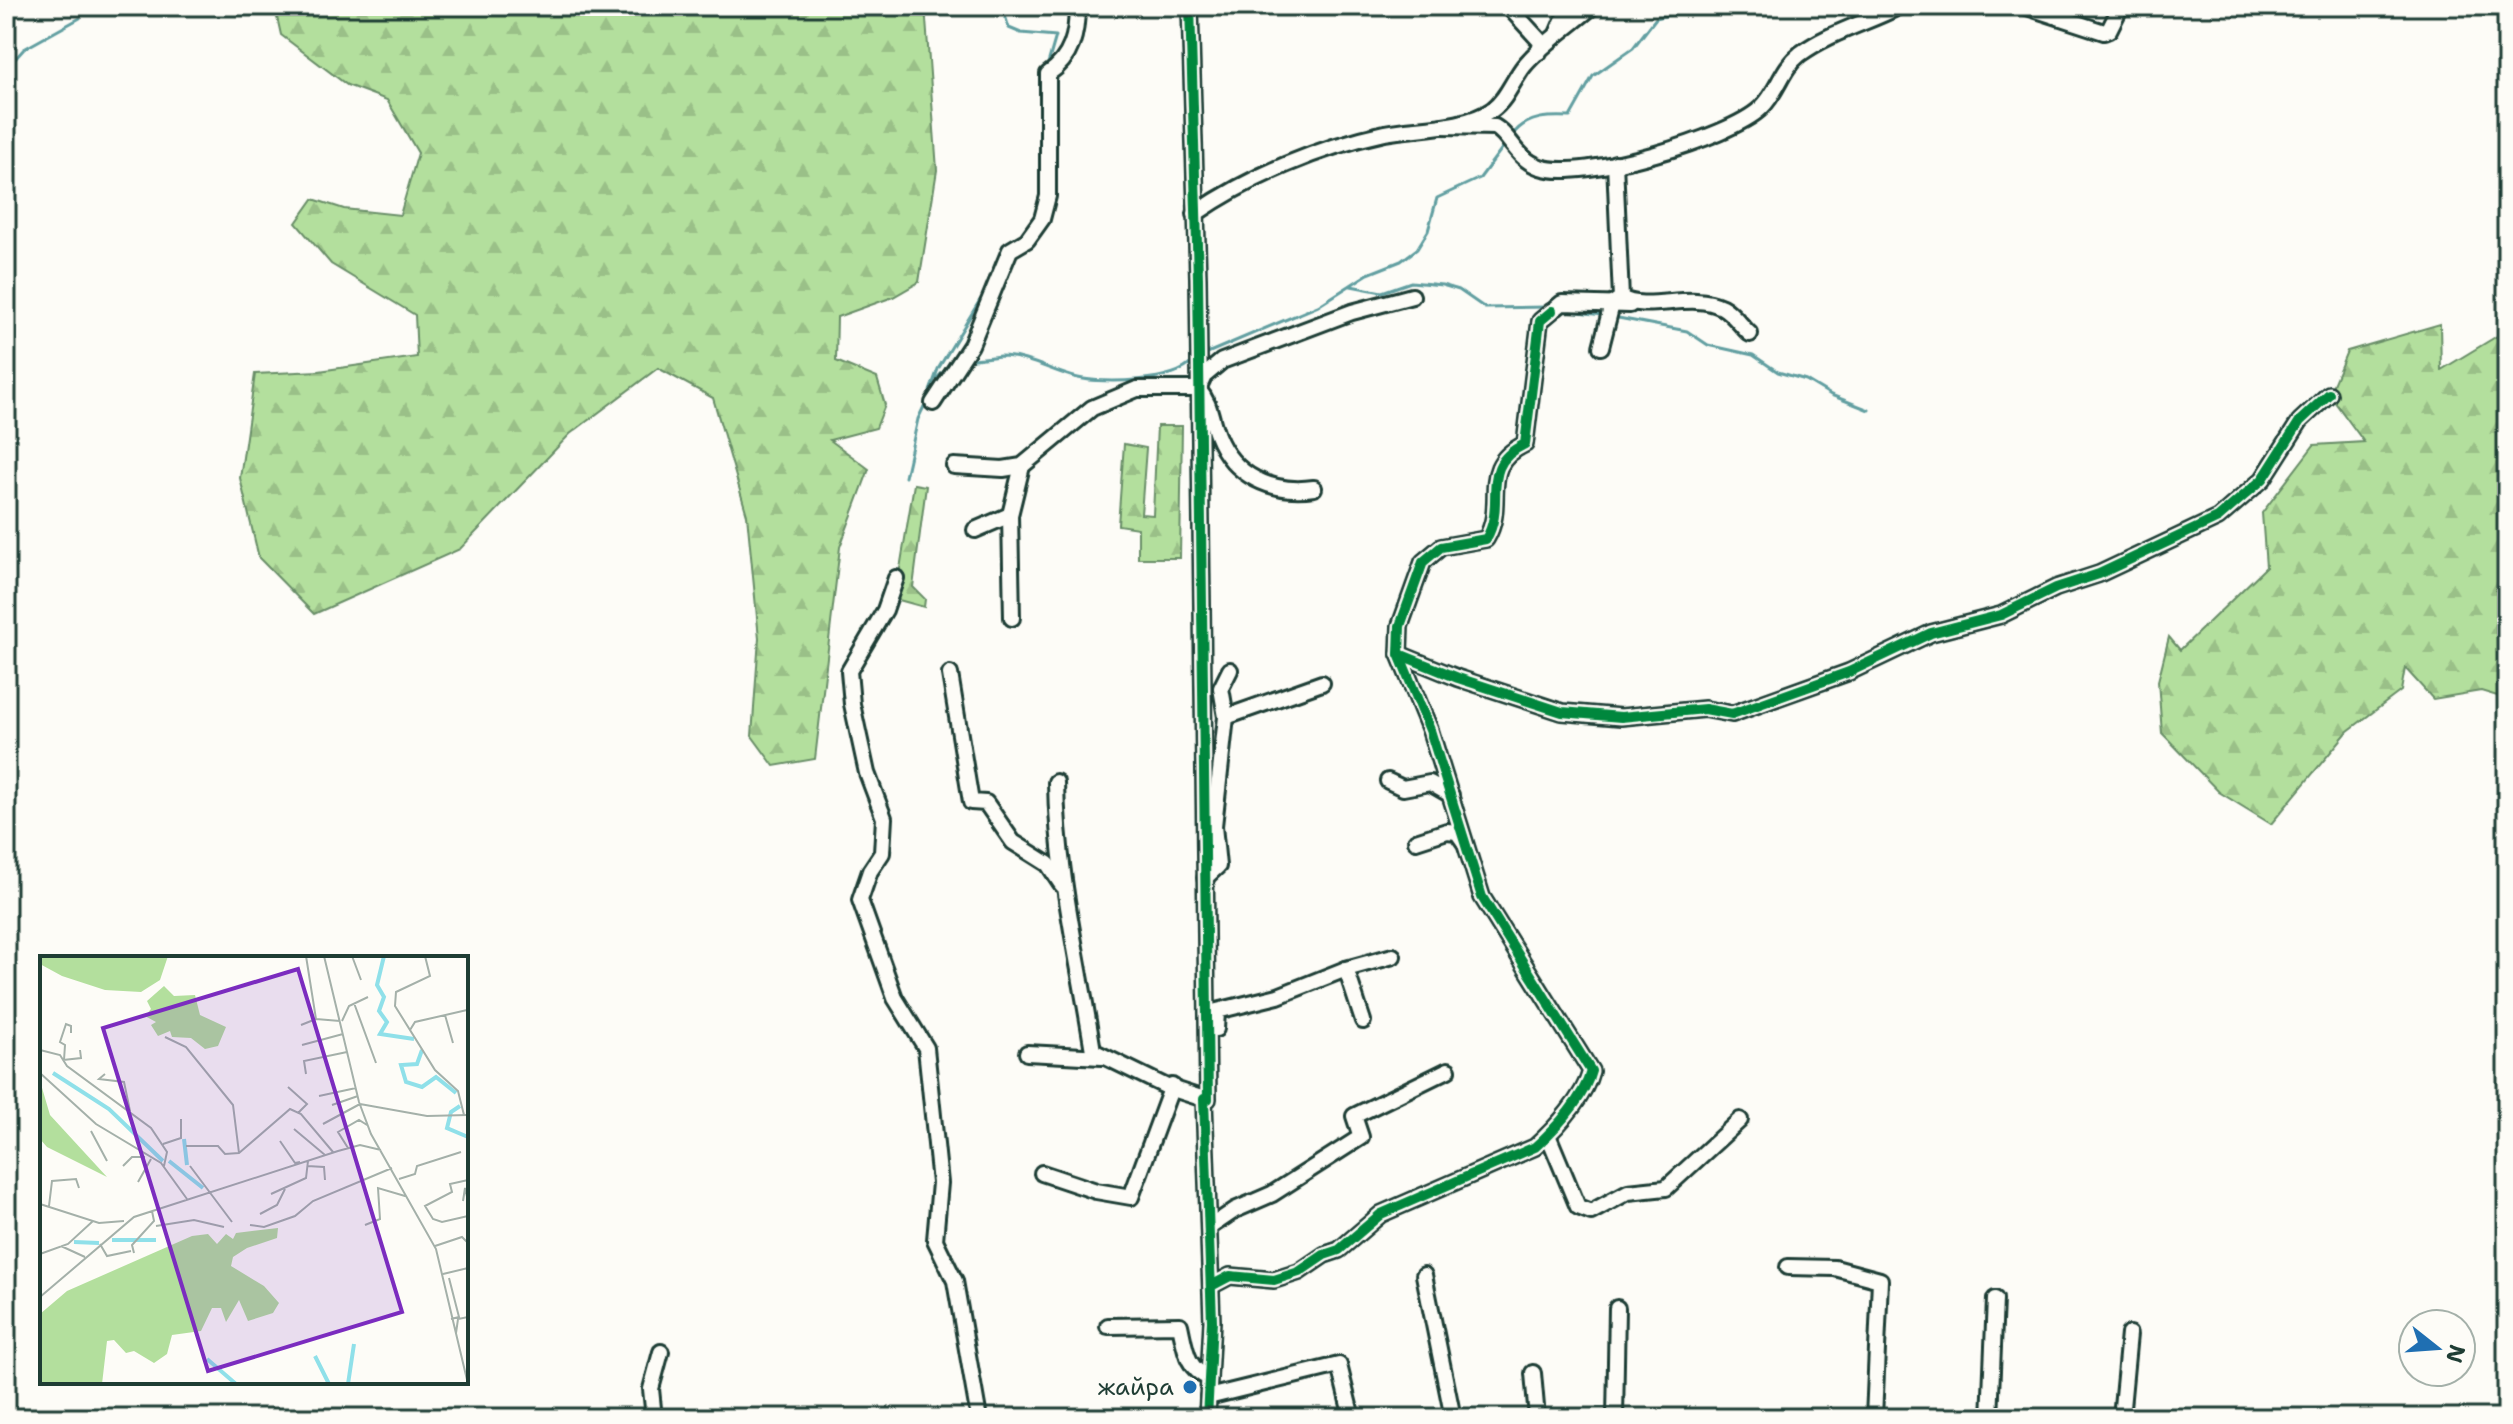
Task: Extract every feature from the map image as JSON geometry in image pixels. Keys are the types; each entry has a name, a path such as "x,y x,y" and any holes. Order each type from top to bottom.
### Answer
{"street":[{"path":"933,403 971,345 1010,250 1027,240 1042,219 1048,196 1048,74 1060,66 1074,42 1077,6"},
{"path":"1190,6 1211,1286 1207,1418"},
{"path":"1508,6 1541,42 1539,52"},
{"path":"1556,38 1569,6"},
{"path":"1442,126 1491,111 1510,91 1524,65 1593,6"},
{"path":"1195,214 1228,191 1299,161 1384,133 1442,126 1495,127 1511,147 1540,167 1553,170 1667,153 1750,117 1763,107 1786,66 1802,53 1829,37 1901,6"},
{"path":"2024,6 2045,8 2104,32 2109,30 2121,6"},
{"path":"1601,347 1622,302 1615,163"},
{"path":"1198,389 1204,376 1222,361 1352,312 1412,296"},
{"path":"1211,1286 1230,1276 1274,1280 1299,1272 1324,1255 1339,1250 1381,1214 1535,1147 1587,1087 1591,1071 1482,897 1451,795 1399,654 1400,626 1423,562 1441,547 1486,539 1492,528 1498,467 1506,453 1525,444 1540,321 1554,309 1562,303 1674,299 1722,306 1750,334"},
{"path":"954,466 1003,469 1022,466 1092,408 1137,389 1198,389 1210,402 1217,434 1226,451 1245,473 1269,487 1292,491 1314,488"},
{"path":"1399,654 1458,678 1562,712 1621,717 1705,709 1732,714 1849,672 1931,633 2001,615 2056,588 2099,574 2218,518 2263,479 2300,421 2329,394"},
{"path":"1012,618 1010,515 1022,466"},
{"path":"975,530 1010,515"},
{"path":"896,578 885,610 849,671 852,704 867,773 884,818 882,853 870,871 860,900 895,998 926,1048 940,1183 935,1240 955,1281 979,1418"},
{"path":"1205,878 1218,866 1214,826 1226,717 1221,688 1230,670"},
{"path":"950,674 971,802 986,803 1013,842 1048,864 1065,893"},
{"path":"1226,717 1322,683"},
{"path":"1388,781 1403,788 1430,783 1451,795"},
{"path":"1056,782 1056,824 1065,893 1093,1051 1206,1099"},
{"path":"1416,841 1447,831 1457,832 1466,846"},
{"path":"1206,1099 1215,1092 1217,1011 1278,996 1346,969 1393,956"},
{"path":"1346,969 1363,1021"},
{"path":"1027,1053 1102,1057"},
{"path":"1210,1227 1235,1210 1272,1194 1295,1175 1361,1137 1354,1116 1448,1070"},
{"path":"1042,1173 1096,1191 1131,1197 1172,1086"},
{"path":"1548,1135 1578,1207 1591,1212 1628,1192 1666,1188 1740,1120"},
{"path":"1788,1267 1835,1268 1880,1280 1874,1418"},
{"path":"1424,1275 1453,1418"},
{"path":"1990,1418 1995,1299"},
{"path":"1615,1418 1617,1308"},
{"path":"1108,1326 1180,1325 1187,1357 1197,1373 1209,1378"},
{"path":"2121,1418 2129,1334"},
{"path":"654,1418 651,1389 661,1352"},
{"path":"1208,1397 1339,1365 1352,1418"},
{"path":"1533,1373 1537,1418"}],"green space":[{"path":"280,6 925,6 937,170 919,282 893,297 837,317 836,361 877,378 885,405 876,428 830,440 869,469 840,547 815,759 774,766 752,736 759,638 747,515 713,398 658,368 570,434 460,549 314,614 259,558 240,478 255,374 319,371 417,357 415,315 331,264 296,223 313,199 344,209 400,215 418,153 387,100 347,85 281,35 277,17"},
{"path":"2440,324 2441,370 2507,330 2507,699 2481,691 2433,699 2405,668 2401,691 2348,731 2271,824 2219,792 2162,733 2158,681 2169,637 2180,650 2266,567 2262,513 2314,445 2364,442 2329,394 2347,351"},
{"path":"1157,426 1182,426 1180,558 1138,558 1138,528 1118,525 1124,444 1146,448 1141,514 1153,515"},
{"path":"914,484 926,486 913,587 925,599 924,607 895,599"}],"waterway":[{"path":"1002,6 1009,28 1021,33 1056,36 1047,67"},
{"path":"1510,131 1515,132 1540,118 1570,117 1593,76 1633,48 1656,18 1703,6"},
{"path":"6,69 24,49 80,18"},
{"path":"1205,354 1318,306 1368,274 1401,261 1417,249 1428,231 1437,198 1480,178 1506,143"},
{"path":"1351,286 1382,292 1411,282 1442,285 1459,290 1485,308 1547,307"},
{"path":"929,394 938,369 988,287"},
{"path":"1562,310 1602,315"},
{"path":"1613,317 1687,331 1708,345 1753,355 1778,372 1806,380 1831,395 1869,410"},
{"path":"969,359 1010,357 1078,378 1104,381 1138,380 1171,374 1192,362"},
{"path":"936,379 950,365"},
{"path":"905,477 918,419 930,394"}],"cycle path":[{"path":"1190,6 1198,278 1208,1099 1204,1099 1212,1321 1207,1418"},
{"path":"1211,1286 1230,1276 1274,1280 1299,1272 1324,1255 1339,1250 1381,1214 1535,1147 1568,1112 1582,1092 1591,1071 1482,897 1430,730 1399,654 1400,626 1423,562 1441,547 1486,539 1492,525 1495,486 1501,463 1525,444 1540,321 1552,311"},
{"path":"1399,654 1458,678 1562,712 1621,717 1705,709 1732,714 1849,672 1931,633 2001,615 2056,588 2099,574 2218,518 2263,479 2300,421 2329,394"}],"place":[{"name":"жайра","path":"1190,1387"}]}
